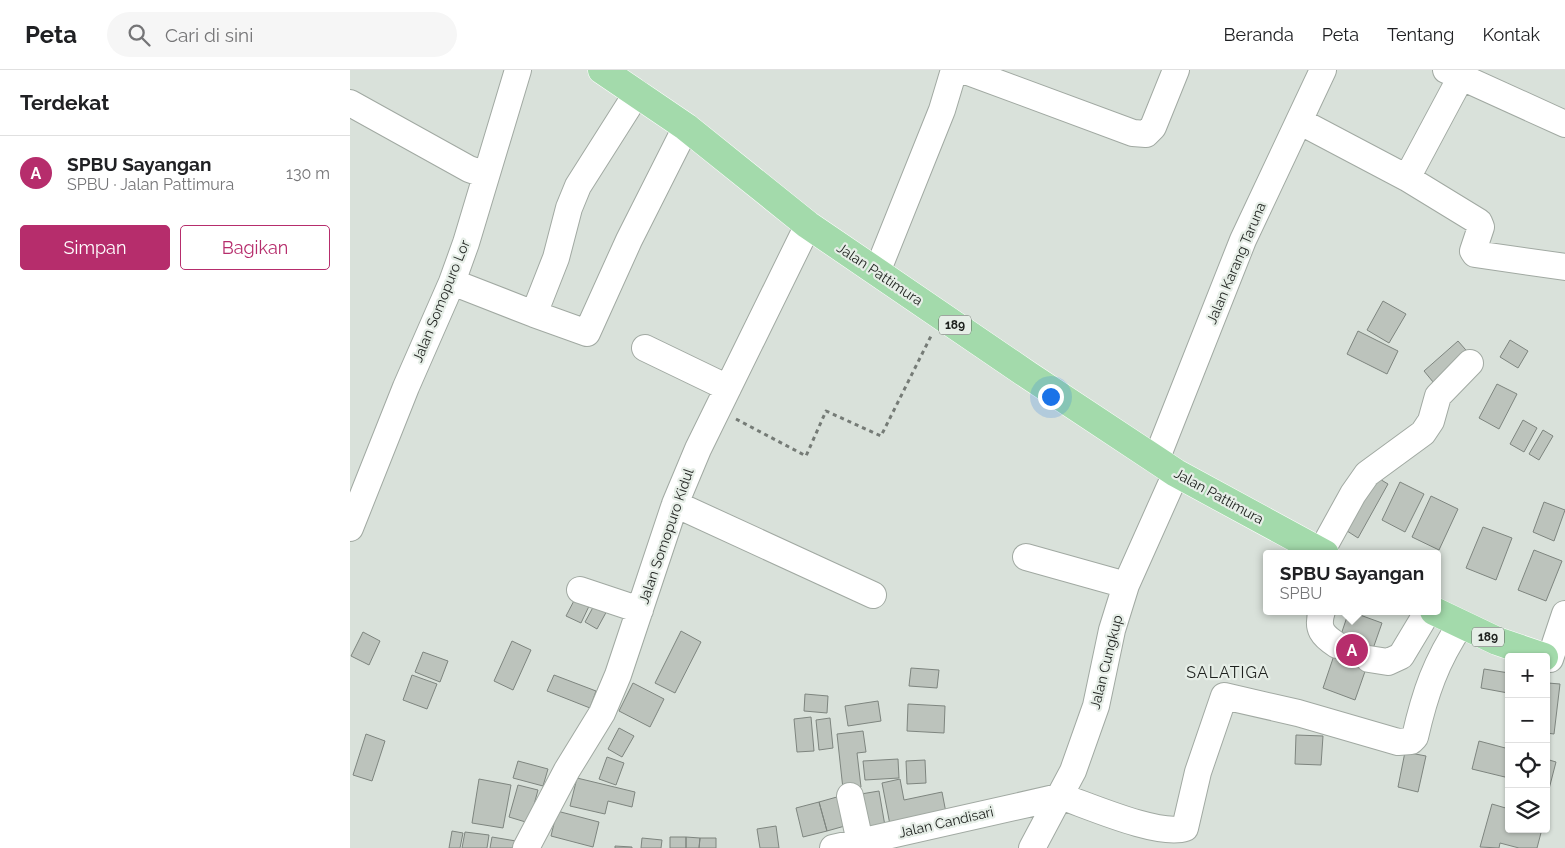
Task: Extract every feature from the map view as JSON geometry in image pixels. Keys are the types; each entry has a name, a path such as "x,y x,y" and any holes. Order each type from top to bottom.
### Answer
{"main road":[{"name":"Jalan Pattimura","path":"602,70 686,127 808,225 1166,467 1318,550"},
{"name":"189","path":"1441,614 1497,641 1551,659"}],"street":[{"name":"Jalan Somopuro Lor","path":"350,528 406,386 452,282 518,70"},
{"path":"877,272 942,110 954,70"},
{"path":"963,70 1133,133 1146,134 1153,128 1176,70"},
{"name":"Jalan Karang Taruna","path":"1166,467 1243,240 1323,70"},
{"path":"1407,178 1453,73 1565,124"},
{"path":"534,314 556,258 569,208 578,186 637,93"},
{"path":"350,102 469,169 486,175"},
{"path":"1299,121 1407,178 1481,224 1473,251 1474,254 1565,267"},
{"path":"452,282 587,333 630,240 686,127"},
{"name":"Jalan Somopuro Kidul","path":"526,848 567,770 602,713 640,610 675,504 723,398 808,225"},
{"path":"646,348 723,398"},
{"path":"1325,550 1353,494 1367,474 1423,433 1431,421 1438,396 1470,363"},
{"name":"Jalan Cungkup","path":"1032,848 1073,771 1096,706 1112,630 1166,467"},
{"path":"675,504 873,595"},
{"path":"1026,557 1126,585"},
{"path":"580,590 640,610"},
{"path":"1551,659 1565,614"},
{"path":"1322,615 1320,628 1324,637 1337,645"},
{"path":"1369,659 1388,662 1401,656 1426,615"},
{"path":"1060,796 1132,822 1172,829 1185,828 1198,772 1224,696 1298,713 1398,742 1411,741 1414,737 1432,674 1447,645 1461,624"},
{"path":"850,796 860,842"},
{"name":"Jalan Candisari","path":"833,848 1060,796"}],"path":[{"path":"723,398 806,456 826,411 881,436 941,315"}],"building":[{"path":"1383,301 1406,314 1389,343 1367,330"},
{"path":"1358,331 1398,351 1387,374 1347,354"},
{"path":"1510,340 1528,351 1518,368 1500,357"},
{"path":"1458,341 1472,357 1438,388 1424,371"},
{"path":"1497,384 1517,394 1499,429 1479,418"},
{"path":"1523,420 1537,428 1524,452 1510,444"},
{"path":"1543,430 1553,436 1539,460 1529,454"},
{"path":"1373,475 1388,484 1358,538 1344,529"},
{"path":"1400,482 1424,494 1405,532 1382,520"},
{"path":"1431,496 1458,509 1439,550 1412,537"},
{"path":"1544,502 1565,510 1554,541 1533,532"},
{"path":"1483,527 1512,538 1496,580 1466,568"},
{"path":"1534,550 1562,561 1546,601 1518,590"},
{"path":"577,595 591,602 581,623 566,616"},
{"path":"597,600 609,607 597,629 585,622"},
{"path":"1348,615 1360,615 1382,623 1355,700 1323,688"},
{"path":"681,631 701,642 675,693 655,683"},
{"path":"363,632 380,641 369,665 351,656"},
{"path":"512,641 531,650 513,690 494,681"},
{"path":"423,652 448,661 440,682 415,672"},
{"path":"911,668 939,670 937,688 909,686"},
{"path":"1484,669 1505,672 1505,692 1481,688"},
{"path":"412,675 437,684 427,709 403,700"},
{"path":"554,675 596,691 590,708 547,691"},
{"path":"633,683 664,699 650,727 619,711"},
{"path":"1550,683 1560,684 1554,734 1550,734"},
{"path":"805,694 828,696 827,713 804,711"},
{"path":"878,701 881,721 848,726 845,706"},
{"path":"908,704 945,706 944,733 907,731"},
{"path":"811,717 814,751 797,752 794,719"},
{"path":"830,718 833,748 819,750 816,720"},
{"path":"619,728 634,736 622,757 608,749"},
{"path":"863,731 866,752 857,753 861,787 843,789 837,734"},
{"path":"366,734 385,741 372,781 353,775"},
{"path":"1296,735 1323,736 1321,765 1295,764"},
{"path":"1479,741 1505,748 1505,777 1472,769"},
{"path":"1405,752 1426,756 1418,792 1398,787"},
{"path":"607,757 624,763 616,785 599,779"},
{"path":"898,759 899,778 865,780 863,761"},
{"path":"925,760 926,783 907,784 906,761"},
{"path":"1550,760 1556,762 1550,785"},
{"path":"518,761 548,769 543,786 513,778"},
{"path":"577,778 635,792 632,807 608,801 605,814 570,806"},
{"path":"479,779 511,785 503,828 472,823"},
{"path":"900,779 904,800 942,792 947,818 891,830 882,783"},
{"path":"518,785 538,790 529,823 509,817"},
{"path":"879,791 885,826 861,830 855,795"},
{"path":"844,795 852,824 827,831 819,802"},
{"path":"819,802 827,831 803,837 796,808"},
{"path":"1492,804 1505,808 1505,833 1541,833 1537,848 1519,848 1500,843 1499,848 1480,847"},
{"path":"557,811 599,822 593,847 551,836"},
{"path":"776,826 779,848 760,848 757,829"},
{"path":"452,831 463,833 460,848 449,848"},
{"path":"465,832 489,835 487,848 462,848"},
{"path":"492,837 516,841 515,848 490,848"},
{"path":"670,837 686,837 686,848 670,848"},
{"path":"686,837 700,838 699,848 686,848"},
{"path":"642,838 662,840 661,848 641,848"},
{"path":"700,838 716,838 716,848 699,848"},
{"path":"615,846 632,847 632,848 615,848"}],"tunnel":[{"path":"1337,645 1369,659"}],"place":[{"name":"SPBU Sayangan","path":"1352,650"}],"district":[{"name":"SALATIGA","path":"1228,672"}]}
